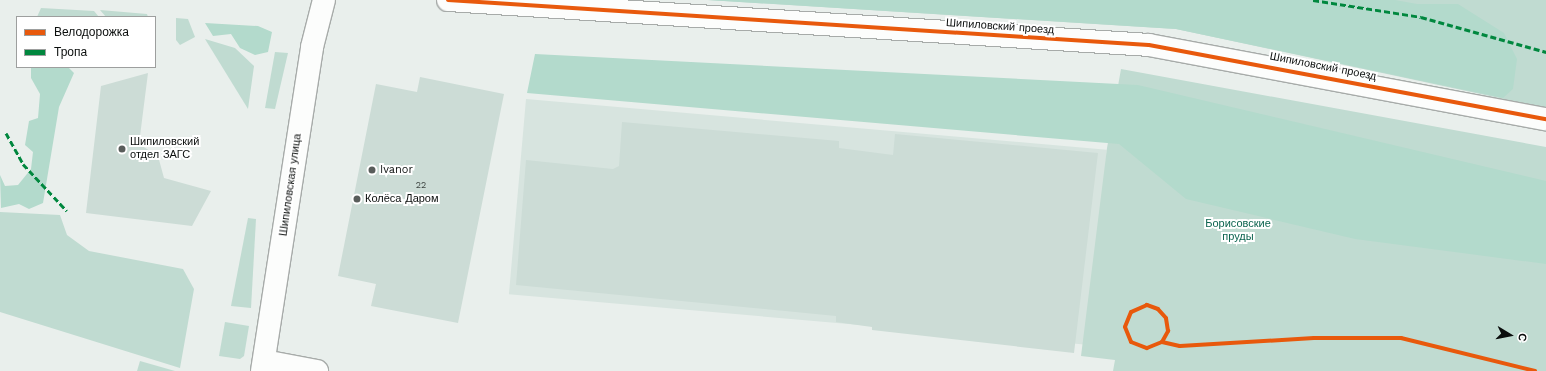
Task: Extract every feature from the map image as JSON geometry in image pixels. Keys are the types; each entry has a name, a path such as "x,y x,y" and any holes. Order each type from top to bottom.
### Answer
{"main road":[{"name":"Шипиловская улица","path":"263,366 312,47 324,0"},
{"name":"Шипиловский проезд","path":"448,0 1149,45 1546,119"},
{"path":"263,366 317,371"}],"shaded area":[{"path":"526,99 1107,150 1090,345 509,294"}],"green space":[{"path":"708,0 1546,0 1546,108 1176,29"},
{"path":"708,0 1395,0 1417,4 1458,4 1504,33 1517,59 1513,89 1503,98 1176,29"},
{"path":"41,8 94,11 98,16 37,16"},
{"path":"100,10 147,14 148,16 105,16"},
{"path":"176,18 188,19 195,37 180,45 176,40"},
{"path":"205,23 258,26 272,32 268,52 255,55 240,48 231,34 213,36"},
{"path":"205,39 235,48 254,66 248,109"},
{"path":"275,52 288,53 275,109 265,108"},
{"path":"535,54 1138,85 1546,181 1546,264 1355,239 1186,199 1119,144 527,93"},
{"path":"31,68 69,68 74,73 59,107 43,203 29,209 19,204 1,208 0,175 5,186 18,185 31,169 33,152 25,145 29,121 38,118 40,94 31,78"},
{"name":"Борисовские пруды","path":"1121,69 1546,147 1546,371 1113,371 1115,360 1081,356 1107,148"},
{"path":"0,212 60,215 67,235 89,251 183,269 194,289 180,368 0,312"},
{"path":"248,218 256,219 251,308 231,306"},
{"path":"225,322 249,326 244,356 240,359 219,356"},
{"path":"140,361 175,371 137,371"}],"building":[{"name":"Шипиловский отдел ЗАГС","path":"148,73 139,144 158,156 164,178 211,191 192,226 86,213 101,86"},
{"path":"420,77 504,94 458,323 371,306 376,284 338,276 376,84 417,92"},
{"path":"622,122 839,141 839,148 893,155 895,134 1098,153 1074,353 872,330 872,327 836,322 836,316 516,285 526,160 613,169 619,166"}],"marked path":[{"path":"1313,0 1421,17 1546,52"},
{"path":"6,133 23,164 67,211"}],"cycle path":[{"path":"448,0 1149,45 1546,119"},
{"path":"1162,342 1168,331 1166,318 1158,309 1147,305 1131,312 1125,327 1131,342 1147,348 1162,342 1180,346 1314,338 1401,338 1535,371"}],"place":[{"name":"Шипиловский отдел ЗАГС","path":"122,149"},
{"name":"Ivanor","path":"372,170"},
{"name":"Колёса Даром","path":"357,199"}]}
